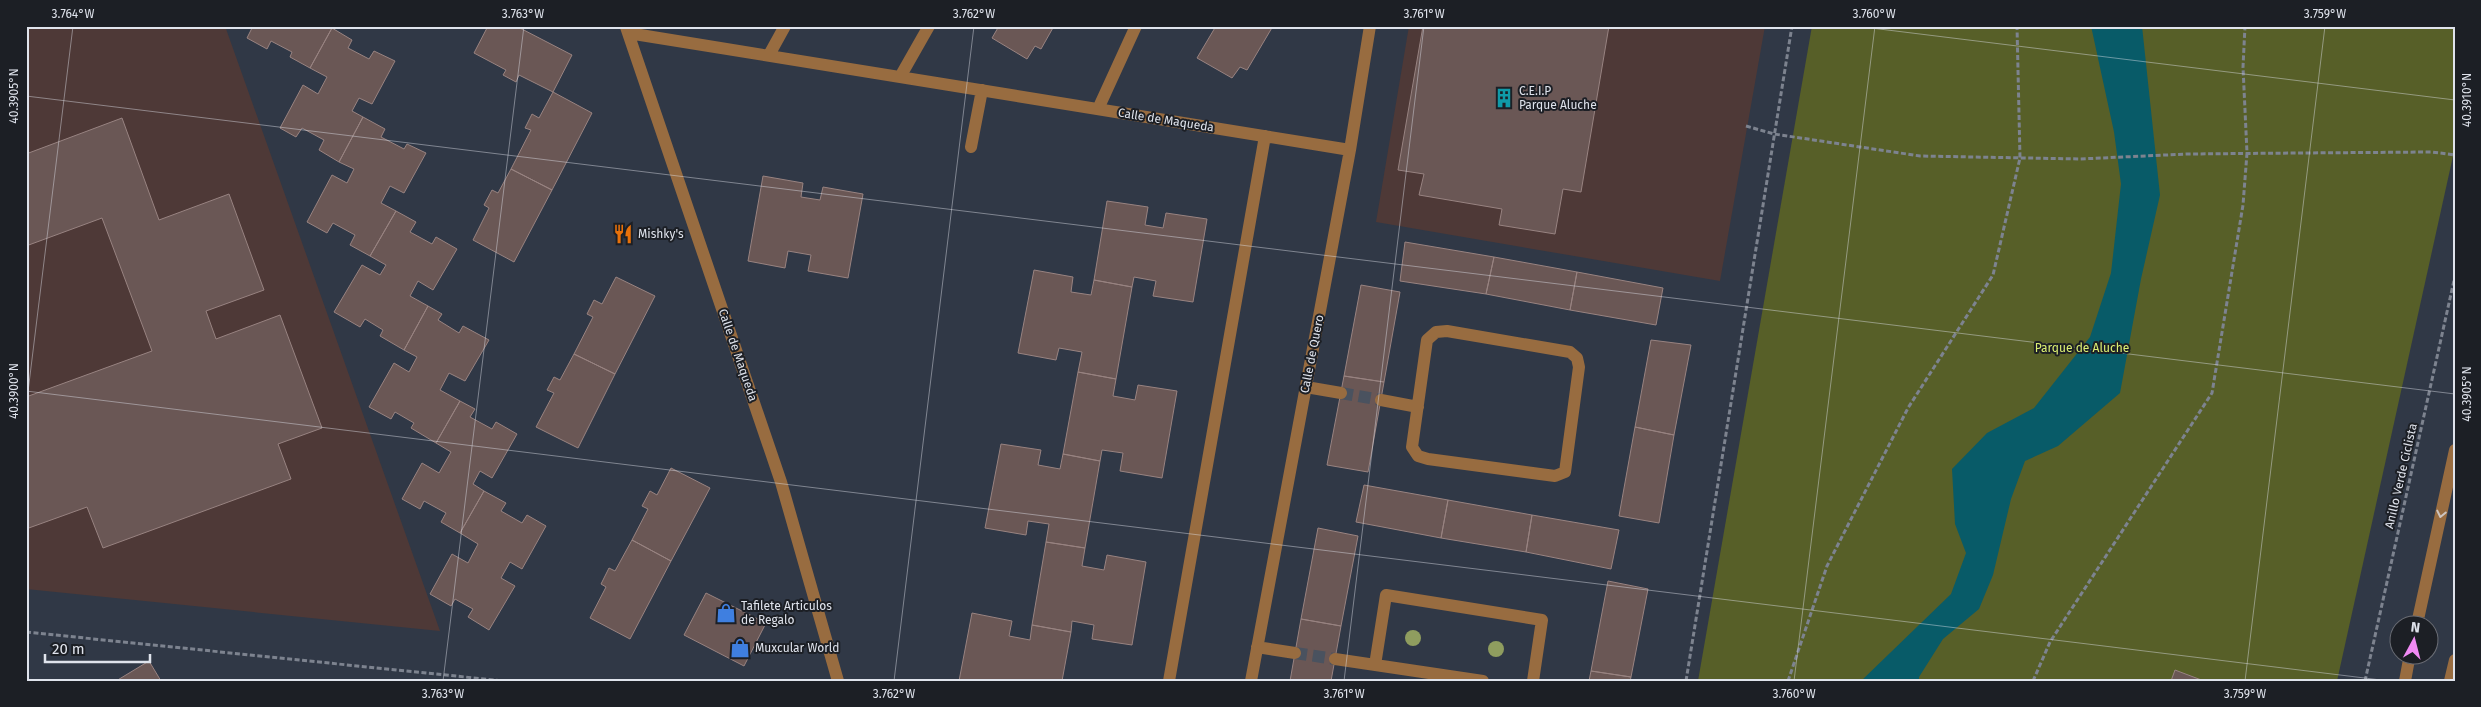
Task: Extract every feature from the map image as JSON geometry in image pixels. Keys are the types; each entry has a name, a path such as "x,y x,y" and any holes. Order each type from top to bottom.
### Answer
{"street":[{"path":"769,55 786,26"},
{"path":"900,77 929,26"},
{"path":"1098,109 1136,26"},
{"name":"Calle de Quero","path":"1251,681 1350,150 1370,26"},
{"name":"Calle de Maqueda","path":"838,681 781,482 627,30 900,77 1350,150"},
{"path":"971,147 982,90"},
{"path":"1169,681 1265,136"},
{"path":"1447,331 1570,352 1577,358 1579,367 1567,461 1564,472 1555,476 1428,459 1418,456 1412,447 1418,407 1427,340 1436,332 1447,331"},
{"path":"1306,387 1340,393"},
{"path":"1381,400 1418,407"},
{"path":"2419,614 2455,450"},
{"path":"1375,665 1386,595 1542,620 1533,681"},
{"path":"1257,647 1295,653"},
{"path":"1335,658 1483,681"},
{"path":"2450,681 2455,660"},
{"path":"2405,681 2408,664"}],"path":[{"path":"1686,681 1792,26"},
{"path":"1788,681 1827,566 1908,408 1993,275 2020,158 2017,26"},
{"path":"2033,681 2050,642 2212,393 2243,205 2247,153 2243,67 2245,26"},
{"path":"1746,126 1774,134 1920,156 2080,159 2247,153 2432,152 2455,155"},
{"name":"Anillo Verde Ciclista","path":"2365,681 2455,276"},
{"path":"26,632 504,681"}],"shaded area":[{"path":"26,26 225,26 440,631 26,589"},
{"path":"1409,26 1765,26 1720,281 1376,222"}],"green space":[{"name":"Parque de Aluche","path":"1812,26 2455,26 2455,147 2337,681 1698,681"}],"water":[{"path":"2091,26 2142,26 2160,195 2141,279 2120,393 2058,446 2025,461 2011,499 1993,575 1979,609 1943,639 1919,677 1919,681 1861,681 1951,594 1966,553 1955,524 1952,469 1987,433 2034,408 2090,337 2111,273 2121,184 2114,132"}],"building":[{"path":"253,26 329,26 332,28 310,68 290,57 292,52 271,41 267,49 247,38"},
{"path":"488,26 516,26 572,55 553,92 519,75 516,82 503,75 506,70 474,53"},
{"path":"999,26 1054,26 1041,49 1035,46 1027,59 992,38"},
{"path":"1216,26 1273,26 1247,70 1240,67 1232,78 1197,58"},
{"name":"C.E.I.P Parque Aluche","path":"1423,26 1609,26 1581,192 1563,189 1555,234 1499,225 1502,209 1419,195 1424,174 1398,170"},
{"path":"332,28 352,40 348,48 369,59 374,51 395,61 372,104 359,98 352,111 363,117 339,162 319,150 324,140 302,128 296,137 280,128 303,85 318,94 327,77 310,68"},
{"path":"553,92 592,113 552,190 511,169 531,130 525,128 532,114 539,118"},
{"path":"363,117 385,129 381,137 404,149 407,144 426,153 404,193 390,186 381,203 396,211 370,256 350,245 355,235 333,223 327,233 307,222 332,175 347,183 354,169 339,162"},
{"path":"122,118 159,220 229,194 264,290 206,311 216,339 280,315 322,428 278,444 291,479 103,548 87,507 26,529 26,397 152,351 102,218 26,246 26,154"},
{"path":"511,169 552,190 514,262 473,240 489,208 484,205 492,190 498,193"},
{"path":"763,176 803,183 801,197 820,200 823,187 863,194 848,278 808,271 811,255 788,251 785,268 748,261"},
{"path":"1107,201 1148,207 1145,225 1163,228 1166,213 1207,219 1193,302 1153,296 1156,281 1134,277 1132,287 1094,280"},
{"path":"396,211 416,222 410,232 432,244 436,237 457,249 433,290 418,281 410,296 428,306 404,350 380,336 383,330 365,319 360,327 334,312 362,265 380,275 386,265 370,256"},
{"path":"1405,242 1494,257 1486,294 1400,281"},
{"path":"1494,257 1577,272 1570,310 1486,294"},
{"path":"1034,270 1073,277 1071,292 1091,295 1094,280 1132,287 1116,379 1078,372 1082,352 1059,348 1056,360 1018,353"},
{"path":"1577,272 1663,288 1656,325 1570,310"},
{"path":"616,277 655,296 615,374 574,354 593,317 587,314 594,300 602,304"},
{"path":"1361,285 1400,292 1384,382 1344,376"},
{"path":"428,306 442,314 438,320 459,333 463,326 489,340 465,381 449,373 440,390 460,401 436,443 411,428 414,423 395,412 391,419 369,407 394,363 409,372 417,357 404,350"},
{"path":"1651,340 1691,345 1674,435 1635,427"},
{"path":"574,354 615,374 578,448 536,427 554,393 547,390 554,377 560,380"},
{"path":"1078,372 1116,379 1113,396 1135,400 1138,385 1177,391 1162,478 1120,471 1123,453 1102,450 1100,461 1063,454"},
{"path":"1344,376 1384,382 1368,472 1327,465"},
{"path":"460,401 475,409 470,417 492,429 496,422 517,434 492,478 480,471 473,484 484,491 460,533 441,522 446,513 424,501 420,509 402,499 422,463 439,473 451,452 436,443"},
{"path":"1635,427 1674,435 1659,523 1619,516"},
{"path":"1001,444 1041,450 1038,465 1060,469 1063,454 1100,461 1085,548 1046,542 1049,524 1028,521 1026,535 985,528"},
{"path":"671,468 710,488 671,561 632,540 648,509 642,506 650,491 657,495"},
{"path":"1364,485 1448,500 1441,538 1356,522"},
{"path":"484,491 506,503 501,511 522,523 527,515 546,526 522,569 510,562 501,578 515,586 489,630 468,617 473,609 455,599 451,606 430,594 452,554 468,563 478,544 460,533"},
{"path":"1448,500 1532,515 1526,552 1441,538"},
{"path":"1532,515 1619,530 1611,569 1526,552"},
{"path":"1318,528 1358,536 1341,626 1301,619"},
{"path":"632,540 671,561 630,639 590,618 606,587 601,584 609,568 615,571"},
{"path":"1046,542 1085,548 1082,566 1104,570 1107,555 1146,562 1132,645 1092,639 1094,625 1072,621 1071,632 1032,625"},
{"path":"1608,581 1648,589 1631,677 1591,671"},
{"path":"706,593 766,623 744,666 684,635"},
{"path":"972,613 1012,621 1009,636 1030,640 1032,625 1071,632 1062,681 959,681"},
{"path":"1301,619 1341,626 1331,681 1290,681"},
{"path":"149,661 161,681 116,681"},
{"path":"2175,670 2204,681 2171,681"},
{"path":"1591,671 1631,677 1630,681 1589,681"}],"tunnel":[{"path":"1341,393 1381,400"},
{"path":"1295,653 1335,659"}],"place":[{"name":"C.E.I.P Parque Aluche","path":"1504,98"},
{"name":"Mishky's","path":"623,234"},
{"name":"Tafilete Articulos de Regalo","path":"726,613"},
{"name":"Muxcular World","path":"740,648"}]}
